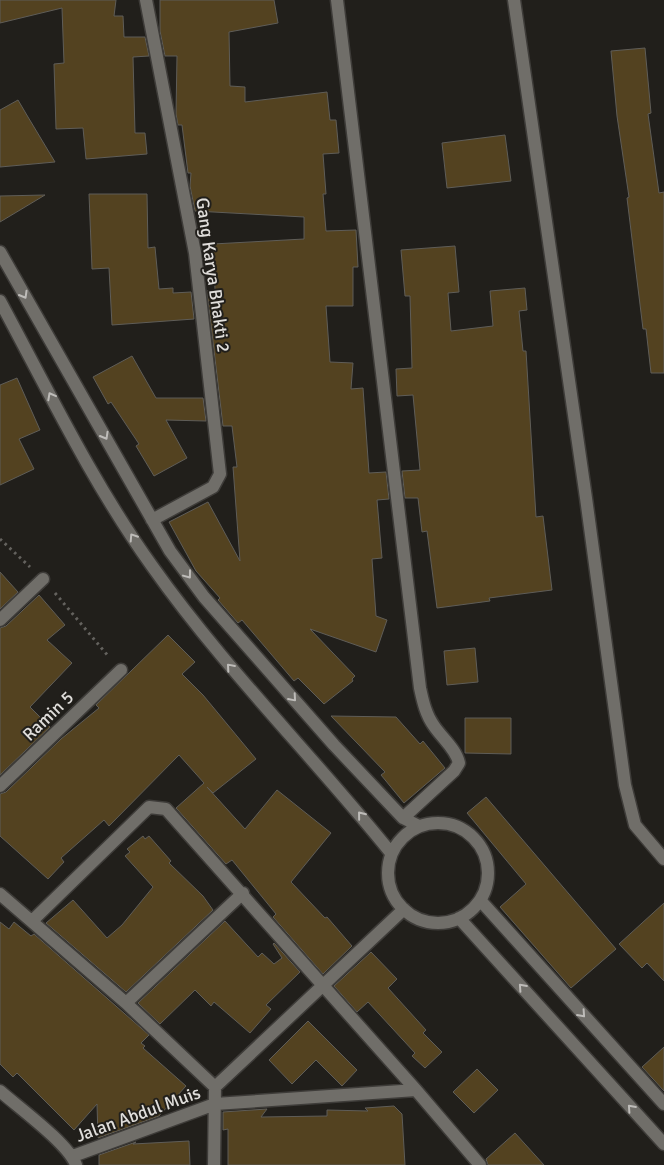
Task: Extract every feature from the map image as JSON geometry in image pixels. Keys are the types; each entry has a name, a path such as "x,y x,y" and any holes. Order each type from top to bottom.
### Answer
{"street":[{"name":"Gang Karya Bhakti 2","path":"146,0 195,253 220,474 214,486 152,520"},
{"path":"337,0 420,688 426,711 433,725 457,756 459,763 454,771 403,818"},
{"path":"514,0 586,498 625,785 636,825 664,859"},
{"path":"0,252 170,551 204,597 334,745 403,818 419,826"},
{"path":"0,301 113,506 152,567 226,663 345,795 391,853"},
{"path":"0,620 43,579"},
{"name":"Ramin 5","path":"0,786 121,670"},
{"path":"32,921 149,807 166,809 243,893 480,1165"},
{"path":"442,822 460,828 474,838 484,852 488,873 485,891 480,900 459,918 444,922 429,922 412,916 397,903 387,873 391,853 404,835 419,826 442,822"},
{"path":"126,1004 243,893"},
{"path":"0,894 126,1004 215,1087 214,1165"},
{"path":"480,900 664,1104"},
{"path":"215,1087 404,909"},
{"path":"459,918 664,1144"},
{"name":"Jalan Abdul Muis","path":"74,1161 215,1104 416,1090"},
{"path":"0,1091 74,1161"}],"path":[{"path":"0,539 43,579 121,670"}],"building":[{"path":"0,0 116,0 114,16 123,16 124,37 145,37 149,56 133,57 135,133 145,133 147,154 86,159 83,128 56,129 54,64 64,63 62,8 0,23"},
{"path":"160,0 274,0 278,23 229,32 230,86 245,87 245,102 327,92 330,120 336,120 339,153 323,154 326,194 323,194 326,231 356,230 358,267 353,267 353,306 326,306 330,362 353,363 351,389 363,388 369,473 386,472 389,499 377,500 382,558 372,559 376,616 387,620 376,652 310,629 355,676 352,679 353,681 324,704 298,678 294,681 242,620 238,623 218,600 220,598 196,571 169,522 208,502 240,561 233,467 237,467 232,426 223,426 207,291 215,290 213,244 304,239 304,217 195,211 190,186 191,173 188,173 182,125 178,125 176,114 177,56 165,56 160,31"},
{"path":"645,48 651,113 648,114 659,193 664,192 664,373 651,373 646,329 643,329 611,51"},
{"path":"18,100 55,162 0,167 0,110"},
{"path":"505,135 511,181 447,188 442,143"},
{"path":"89,194 147,194 148,248 155,247 159,289 173,288 173,293 191,292 194,319 112,325 109,268 92,269"},
{"path":"45,195 0,222 0,196"},
{"path":"455,246 459,292 448,293 451,331 493,326 490,291 525,288 527,310 519,311 523,351 526,351 536,517 543,516 552,590 489,598 490,601 437,608 427,531 422,532 418,498 405,498 402,471 420,470 413,395 397,396 396,369 412,368 410,296 405,296 401,250"},
{"path":"132,356 156,398 203,398 206,421 166,420 187,458 154,476 136,446 139,444 111,402 108,404 93,377"},
{"path":"17,378 40,430 19,439 34,469 0,485 0,385"},
{"path":"0,572 18,592 0,609"},
{"path":"39,595 65,625 47,640 72,663 30,707 50,727 0,775 0,628 6,626"},
{"path":"168,635 195,662 182,674 203,695 256,759 213,793 207,787 245,829 277,790 331,833 291,882 325,918 327,917 352,946 323,974 273,917 276,914 232,860 226,864 176,808 204,783 179,755 109,826 104,820 61,858 64,862 48,879 0,836 0,794 6,792 61,739 99,708 96,705"},
{"path":"475,648 478,682 447,685 444,651"},
{"path":"331,716 396,717 420,744 423,741 445,768 404,803 381,775 385,772"},
{"path":"465,718 511,718 511,754 465,753"},
{"path":"486,797 616,949 571,988 500,907 526,884 467,813"},
{"path":"143,836 145,839 149,836 171,861 169,863 203,896 213,910 126,992 46,923 73,900 107,938 122,925 153,887 125,856 130,852 127,849"},
{"path":"664,903 664,981 647,963 642,968 619,944"},
{"path":"225,921 258,957 262,953 274,964 282,958 274,943 300,972 266,1005 271,1009 250,1033 214,1002 211,1006 195,990 160,1024 138,1003"},
{"path":"0,922 9,929 14,922 31,936 34,934 149,1035 141,1043 145,1046 143,1048 186,1086 159,1116 98,1138 97,1104 74,1130 17,1073 13,1077 0,1064"},
{"path":"371,952 397,979 388,988 426,1030 423,1033 442,1052 425,1068 412,1056 415,1053 368,1002 357,1012 334,986"},
{"path":"308,1021 357,1070 342,1086 316,1060 292,1084 269,1060"},
{"path":"664,1047 664,1091 642,1067"},
{"path":"477,1069 498,1090 474,1113 453,1092"},
{"path":"394,1106 402,1114 405,1165 228,1165 228,1129 223,1130 223,1112 267,1109 261,1117 327,1116 327,1110 368,1111 365,1108"},
{"path":"515,1133 544,1165 488,1165 486,1159"},
{"path":"189,1141 190,1165 99,1165 99,1155 136,1142 133,1144"}]}
